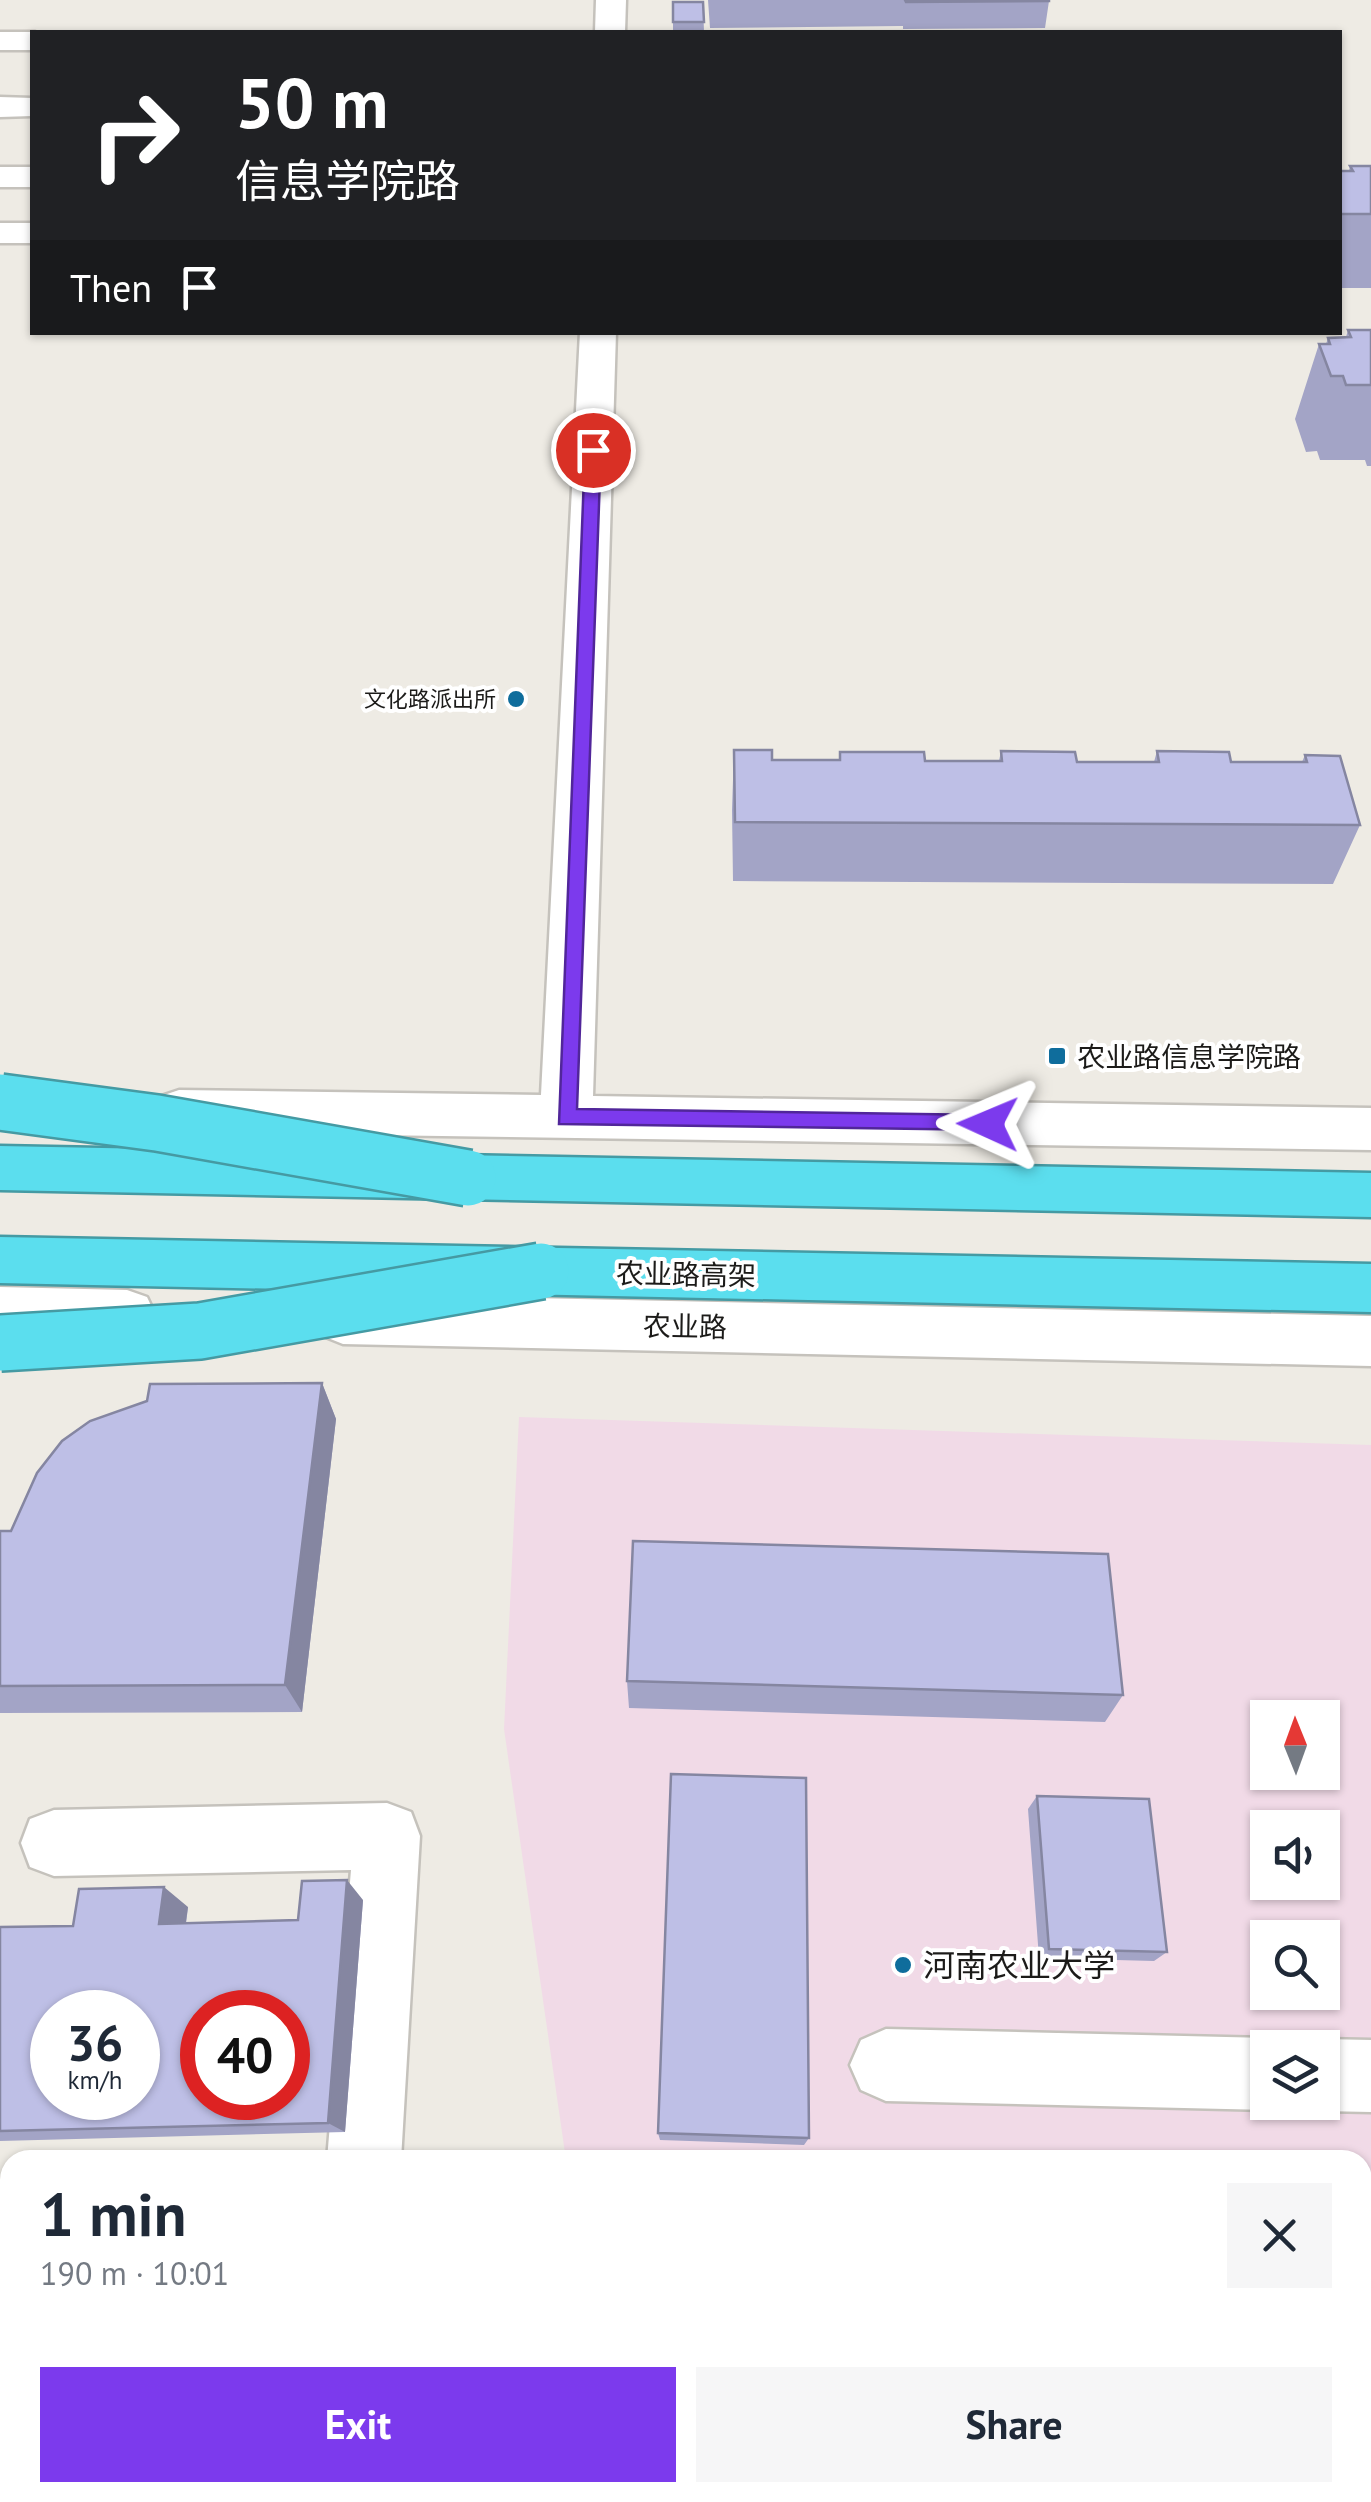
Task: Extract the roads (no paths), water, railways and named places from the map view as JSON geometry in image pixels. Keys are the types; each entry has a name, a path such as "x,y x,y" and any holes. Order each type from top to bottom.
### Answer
{"highway":[{"path":"0,1105 158,1124 468,1178"},
{"path":"0,1168 1371,1195"},
{"name":"农业路高架","path":"0,1260 1371,1288"},
{"path":"0,1343 200,1330 541,1271"}],"street":[{"path":"610,30 611,0"},
{"path":"0,40 30,41"},
{"path":"0,106 30,107"},
{"path":"0,177 30,177"},
{"path":"0,233 30,233"},
{"path":"566,1118 598,335"},
{"path":"0,1105 566,1118 1371,1128"},
{"name":"农业路","path":"0,1311 1371,1341"},
{"path":"54,1843 387,1836 365,2150"},
{"path":"886,2065 1250,2074"},
{"path":"1340,2075 1371,2076"}],"place":[{"name":"文化路派出所","path":"516,699"},
{"name":"农业路信息学院路","path":"1057,1056"},
{"name":"河南农业大学","path":"903,1965"}]}
